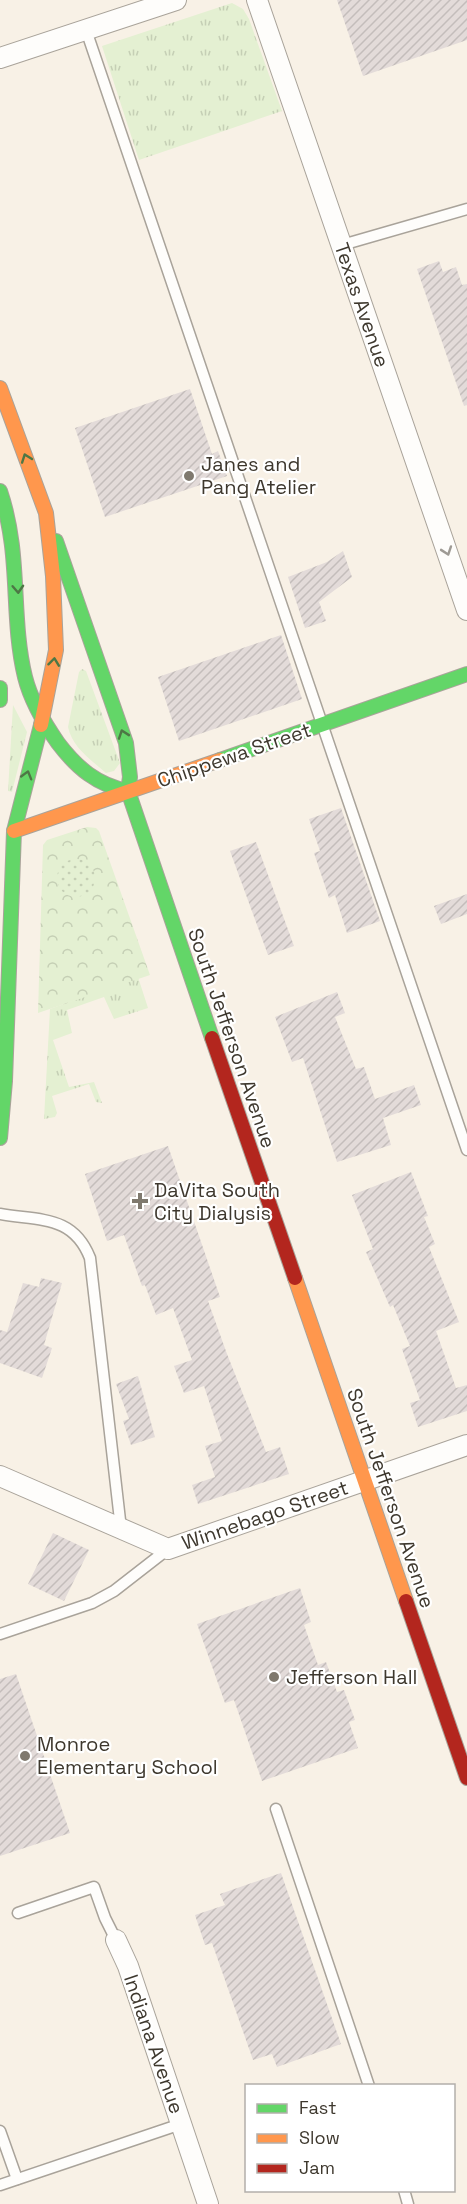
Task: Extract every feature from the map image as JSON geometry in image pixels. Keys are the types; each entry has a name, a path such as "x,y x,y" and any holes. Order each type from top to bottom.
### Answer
{"main road":[{"path":"0,388 46,513 54,576 56,650 43,719 7,833"},
{"path":"0,490 15,540 23,667 33,700 43,719 72,761 88,778 107,788 128,791"},
{"name":"South Jefferson Avenue","path":"46,513 126,743 130,777 128,791 467,1778"},
{"name":"Chippewa Street","path":"7,833 467,674"},
{"path":"0,688 0,700"},
{"path":"0,1138 5,1081 7,833 5,811"}],"street":[{"path":"0,58 176,0"},
{"name":"Texas Avenue","path":"257,0 467,610"},
{"name":"Winnebago Street","path":"0,1476 168,1549 467,1445"},
{"name":"Indiana Avenue","path":"116,1940 128,1966 208,2204"}],"lane":[{"path":"86,30 467,1150"},
{"path":"342,244 467,209"},
{"path":"0,1215 65,1225 84,1242 90,1257 121,1529"},
{"path":"0,1634 92,1603 114,1591 168,1549"},
{"path":"276,1809 369,2084"},
{"name":"Indiana Avenue","path":"18,1913 94,1887 116,1940"},
{"path":"0,2185 181,2124"},
{"path":"0,2131 17,2179"}],"green space":[{"path":"232,3 243,9 249,19 282,111 139,160 102,46"},
{"path":"82,669 86,671 120,763 114,771 106,773 83,753 70,734 68,727 79,672"},
{"path":"13,705 27,732 12,792 8,791"},
{"path":"87,827 96,828 99,831 150,975 38,1013 43,845 47,840"},
{"path":"76,859 90,864 95,878 90,892 76,897 62,892 57,878 62,864"},
{"path":"138,977 148,1008 114,1019 104,997 67,1010 72,1033 53,1040 69,1087 94,1082 102,1103 96,1102 89,1084 52,1096 57,1113 55,1117 44,1119 50,1009"}],"building":[{"path":"337,0 467,0 467,40 363,76"},
{"path":"439,261 443,272 456,267 462,285 467,284 467,405 464,406 417,269"},
{"path":"190,389 212,454 218,451 227,476 105,517 75,428"},
{"path":"343,551 352,577 319,602 326,621 305,628 288,577 327,562"},
{"path":"281,635 302,699 179,741 158,677"},
{"path":"341,808 380,921 347,933 335,895 329,898 314,853 320,851 309,819"},
{"path":"256,842 294,946 268,955 230,851"},
{"path":"467,894 467,914 441,924 434,906"},
{"path":"337,992 345,1013 335,1017 356,1069 364,1067 375,1099 414,1085 421,1105 383,1118 391,1145 337,1162 303,1058 292,1062 275,1017"},
{"path":"168,1146 220,1297 208,1301 227,1354 266,1452 280,1447 289,1474 198,1504 192,1485 215,1477 205,1446 222,1441 204,1386 184,1393 174,1366 192,1360 173,1308 156,1315 145,1285 142,1286 124,1235 107,1241 85,1174"},
{"path":"411,1172 428,1216 424,1217 435,1244 429,1247 459,1322 436,1331 456,1388 467,1385 467,1411 418,1427 410,1403 420,1400 402,1349 410,1346 393,1305 390,1307 366,1252 373,1249 352,1195"},
{"path":"41,1278 62,1283 44,1345 52,1348 42,1378 0,1363 0,1330 7,1332 23,1283 39,1287"},
{"path":"138,1376 155,1437 131,1445 123,1421 129,1419 116,1384"},
{"path":"53,1533 89,1550 64,1601 28,1584"},
{"name":"Jefferson Hall","path":"300,1588 311,1622 304,1625 318,1665 326,1662 337,1692 344,1690 355,1720 349,1722 358,1748 262,1781 234,1700 225,1703 197,1624"},
{"name":"Monroe Elementary School","path":"16,1674 70,1833 0,1856 0,1679"},
{"path":"281,1873 341,2044 277,2067 272,2054 253,2060 212,1943 205,1945 195,1915 225,1905 220,1894"}],"traffic: fast":[{"path":"0,491 7,515 14,562 21,654 25,677 38,712 58,743 80,768 97,780 128,791"},
{"path":"56,541 126,743 130,777 128,791 212,1038"},
{"path":"220,760 467,674"},
{"path":"0,688 0,700"},
{"path":"0,1138 5,1081 14,831 41,725"}],"traffic: slow":[{"path":"0,388 46,513 53,576 56,650 41,725"},
{"path":"14,831 220,760"},
{"path":"295,1278 406,1601"}],"traffic: jam":[{"path":"212,1038 295,1278"},
{"path":"406,1601 467,1778"}],"place":[{"name":"Janes and Pang Atelier","path":"189,476"},
{"name":"DaVita South City Dialysis","path":"140,1201"},
{"name":"Jefferson Hall","path":"274,1677"},
{"name":"Monroe Elementary School","path":"25,1756"}]}
